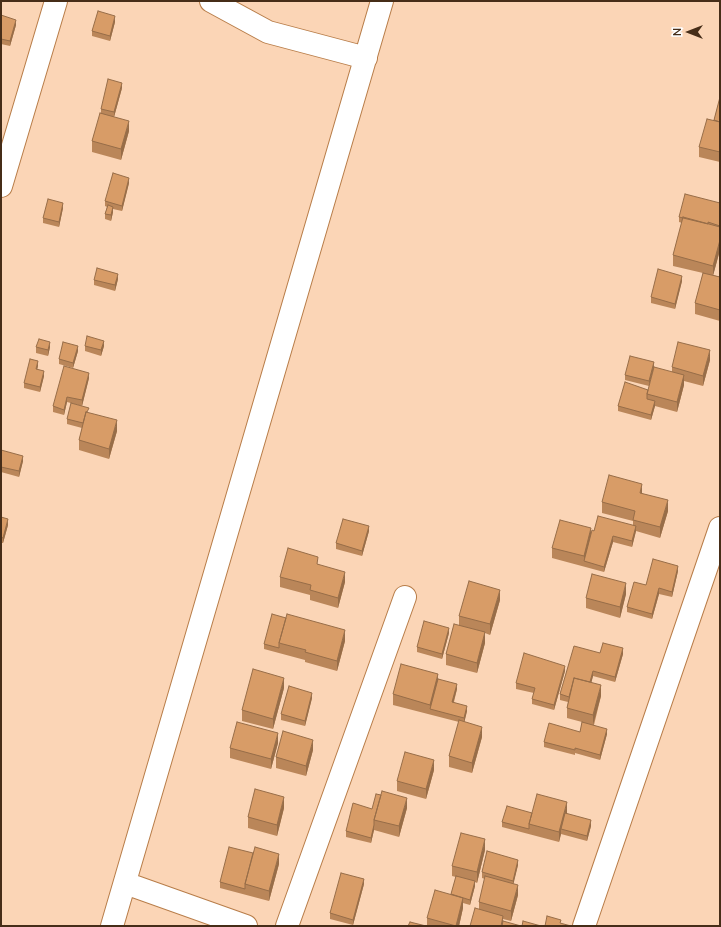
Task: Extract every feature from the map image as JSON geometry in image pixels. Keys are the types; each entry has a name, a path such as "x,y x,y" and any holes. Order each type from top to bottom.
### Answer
{"street":[{"path":"1,186 56,1"},
{"path":"211,1 268,32 366,58"},
{"path":"112,926 382,1"},
{"path":"584,926 720,528"},
{"path":"287,926 405,597"},
{"path":"125,883 246,926"}],"building":[{"path":"98,11 115,16 110,36 92,31"},
{"path":"1,15 16,20 10,41 1,39"},
{"path":"108,79 122,83 114,112 101,109"},
{"path":"720,97 720,122 714,120"},
{"path":"100,113 129,121 121,149 92,141"},
{"path":"707,119 720,122 720,152 699,147"},
{"path":"113,173 129,178 122,206 105,201"},
{"path":"685,194 720,203 720,226 708,222 708,224 679,217"},
{"path":"48,199 63,203 59,222 43,218"},
{"path":"108,205 113,207 111,215 105,214"},
{"path":"683,217 720,227 720,240 713,266 673,255"},
{"path":"97,268 118,274 115,285 94,280"},
{"path":"658,269 682,276 675,304 651,297"},
{"path":"703,273 720,277 720,310 695,303"},
{"path":"87,336 104,341 101,350 85,346"},
{"path":"39,339 50,342 48,350 36,347"},
{"path":"63,342 78,346 73,363 59,359"},
{"path":"678,342 710,350 703,376 672,367"},
{"path":"630,356 654,362 649,381 625,375"},
{"path":"30,359 38,361 36,369 44,371 40,387 24,383"},
{"path":"64,366 89,373 82,400 67,397 64,410 53,406"},
{"path":"654,367 684,375 677,402 647,394"},
{"path":"625,382 648,390 647,399 655,401 651,415 618,406"},
{"path":"71,403 89,408 86,412 83,423 67,419"},
{"path":"86,412 117,420 109,449 79,440"},
{"path":"1,450 23,456 19,471 1,467"},
{"path":"609,475 642,484 640,493 668,500 660,527 633,520 635,511 602,502"},
{"path":"598,516 636,526 632,541 613,536 604,567 584,561 592,530 594,531"},
{"path":"1,517 8,519 3,538 1,537"},
{"path":"343,519 369,526 362,551 336,543"},
{"path":"560,520 591,528 584,556 552,548"},
{"path":"288,548 318,557 317,564 345,572 338,598 310,590 311,585 280,577"},
{"path":"653,559 678,566 672,592 659,588 652,614 627,607 634,582 646,585"},
{"path":"592,574 626,583 620,607 586,598"},
{"path":"469,581 500,590 490,624 459,616"},
{"path":"272,614 286,618 279,648 264,644"},
{"path":"287,614 345,630 337,661 305,652 306,650 279,643"},
{"path":"424,621 449,628 442,654 417,647"},
{"path":"454,624 485,632 477,663 446,654"},
{"path":"603,643 623,648 615,677 593,671 590,682 574,678 569,697 560,694 574,646 600,653"},
{"path":"524,653 565,666 554,705 532,699 535,688 516,683"},
{"path":"401,664 438,674 430,705 393,694"},
{"path":"253,669 284,678 273,719 242,710"},
{"path":"574,678 601,685 593,715 567,708"},
{"path":"438,679 457,684 452,702 467,706 464,718 430,709"},
{"path":"289,686 312,693 305,721 281,714"},
{"path":"459,720 482,727 472,763 449,756"},
{"path":"237,722 278,733 271,759 230,748"},
{"path":"582,722 607,729 600,755 544,742 549,723 580,732"},
{"path":"283,731 313,740 306,766 276,757"},
{"path":"405,752 434,760 426,789 397,781"},
{"path":"255,789 284,797 277,825 248,817"},
{"path":"382,791 407,798 399,826 374,820"},
{"path":"376,794 381,795 371,838 346,831 353,803 372,809"},
{"path":"537,794 567,802 559,832 529,824"},
{"path":"507,806 532,813 529,829 502,822"},
{"path":"565,813 591,820 587,836 561,829"},
{"path":"461,833 485,839 477,872 452,866"},
{"path":"229,847 253,853 245,889 220,882"},
{"path":"255,847 279,854 269,891 245,884"},
{"path":"487,851 518,860 513,881 482,872"},
{"path":"341,873 364,879 353,920 330,913"},
{"path":"456,876 475,881 470,900 451,894"},
{"path":"485,876 518,885 511,911 479,902"},
{"path":"435,890 463,898 456,926 427,918"},
{"path":"475,908 503,916 501,926 470,926"},
{"path":"547,916 561,920 560,923 571,926 545,926"},
{"path":"503,921 521,926 502,926"},
{"path":"523,921 541,926 522,926"},
{"path":"410,922 426,926 408,926"}]}
